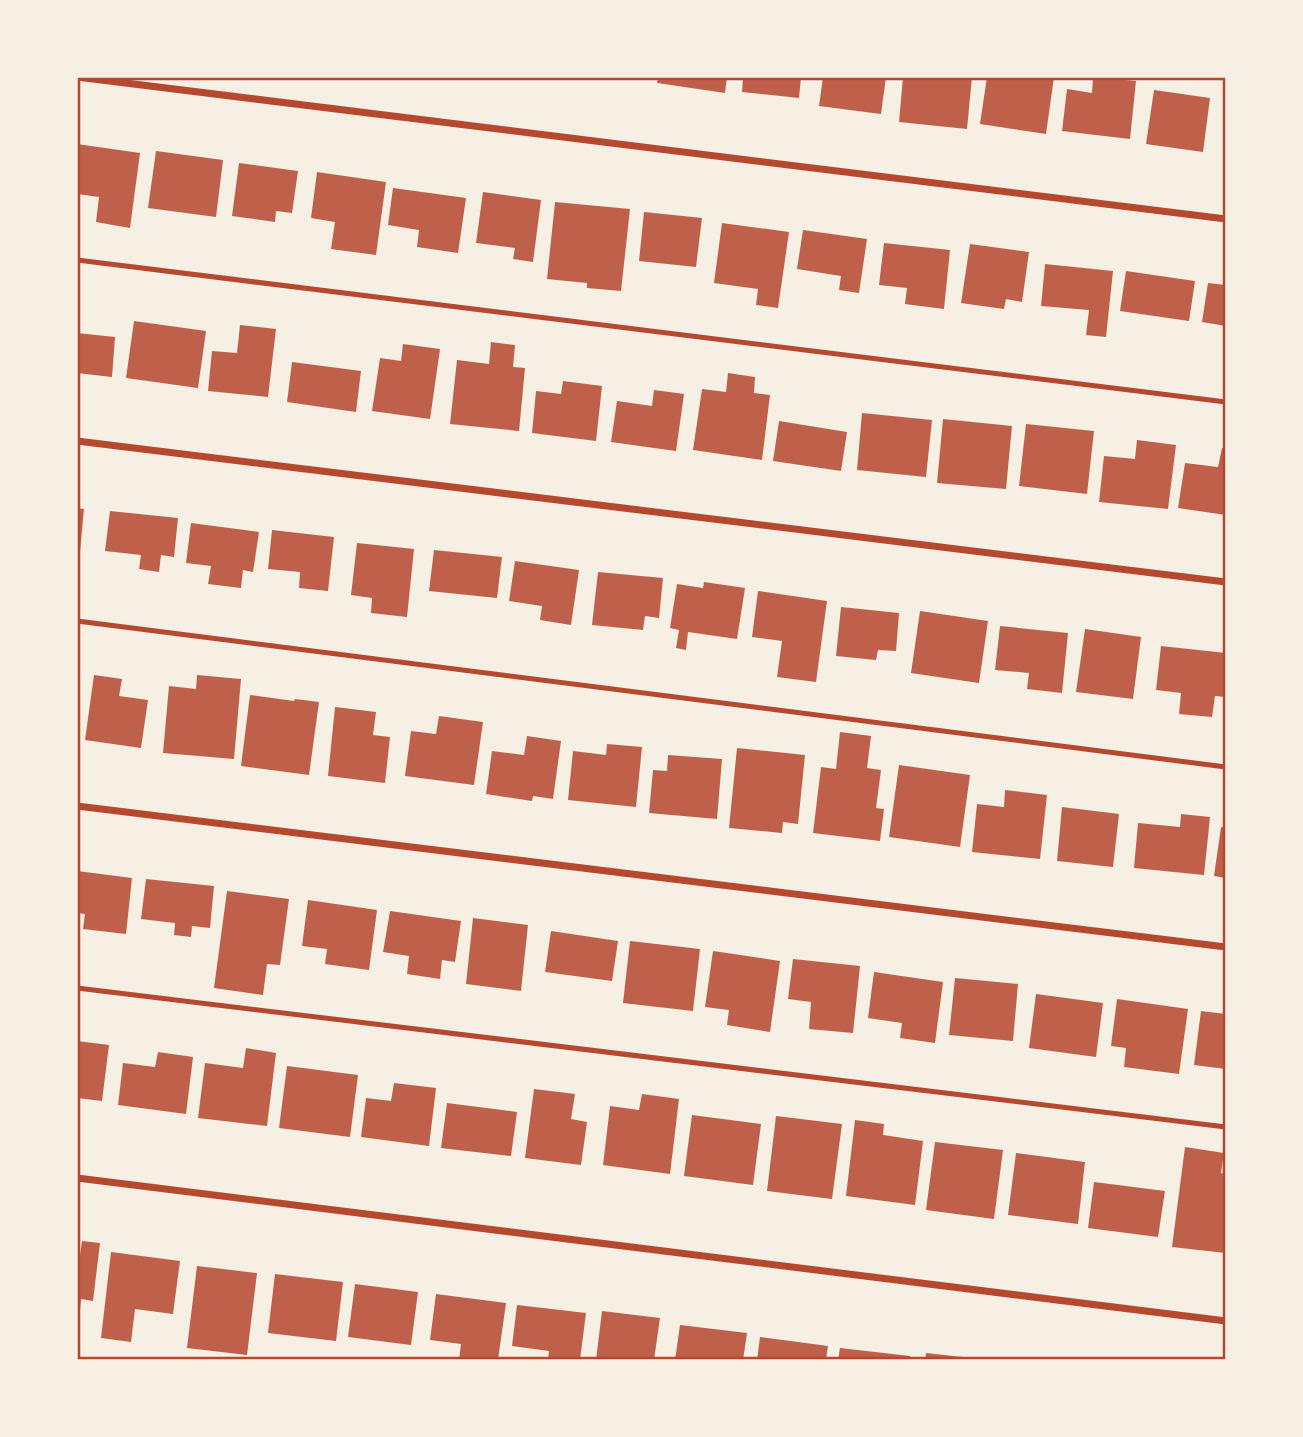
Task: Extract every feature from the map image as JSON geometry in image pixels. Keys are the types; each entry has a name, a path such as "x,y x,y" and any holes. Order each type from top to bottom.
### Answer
{"street":[{"path":"77,77 1226,219"},
{"path":"77,441 1226,582"},
{"path":"77,806 1226,947"},
{"path":"77,1178 1226,1321"}],"lane":[{"path":"77,260 1226,402"},
{"path":"77,621 1226,767"},
{"path":"77,988 1226,1127"}],"building":[{"path":"658,77 727,77 725,93 657,83"},
{"path":"743,77 801,77 799,98 742,92"},
{"path":"823,77 886,77 881,114 819,106"},
{"path":"903,77 972,77 967,129 899,122"},
{"path":"987,77 1054,77 1046,134 980,124"},
{"path":"1093,77 1136,81 1130,139 1062,131 1067,89 1092,93"},
{"path":"1154,90 1210,98 1203,152 1146,144"},
{"path":"77,144 140,153 130,228 96,222 99,197 77,194"},
{"path":"156,151 223,160 216,217 148,208"},
{"path":"239,163 298,171 292,213 276,211 275,222 232,216"},
{"path":"317,172 386,182 376,255 331,249 335,222 311,218"},
{"path":"393,188 466,198 458,253 417,247 419,230 388,225"},
{"path":"483,192 541,200 533,262 513,259 515,248 476,243"},
{"path":"555,202 630,209 621,291 587,288 587,283 547,279"},
{"path":"644,212 702,218 696,267 639,261"},
{"path":"722,223 789,232 778,308 756,305 758,289 714,283"},
{"path":"803,230 867,239 859,293 839,290 841,276 797,269"},
{"path":"884,243 950,250 944,309 905,304 907,288 879,285"},
{"path":"970,244 1029,252 1022,302 1006,299 1004,309 961,303"},
{"path":"1045,264 1113,271 1106,337 1086,335 1089,310 1041,306"},
{"path":"1126,271 1195,281 1189,321 1120,311"},
{"path":"1208,283 1226,285 1226,326 1202,322"},
{"path":"134,321 206,331 198,388 126,378"},
{"path":"240,325 276,329 268,397 208,391 212,351 237,353"},
{"path":"77,333 115,337 112,377 77,373"},
{"path":"491,342 515,345 513,367 525,368 519,431 450,424 457,360 489,364"},
{"path":"403,344 440,349 430,419 372,411 380,358 401,361"},
{"path":"292,362 361,371 356,412 287,402"},
{"path":"728,373 755,377 754,393 770,395 762,460 693,450 702,389 726,392"},
{"path":"563,381 602,386 596,441 532,433 536,391 561,394"},
{"path":"654,390 684,394 676,451 611,442 617,401 652,406"},
{"path":"862,413 932,420 926,477 857,470"},
{"path":"943,419 1012,426 1006,489 937,483"},
{"path":"779,421 847,432 841,471 773,461"},
{"path":"1026,424 1094,431 1087,494 1019,486"},
{"path":"1137,440 1176,445 1168,509 1099,502 1104,456 1135,459"},
{"path":"1222,448 1226,448 1226,515 1178,508 1185,463 1218,467"},
{"path":"77,508 84,509 79,562 77,562"},
{"path":"110,511 178,518 174,557 161,555 159,572 139,569 141,555 105,551"},
{"path":"191,523 259,532 253,572 243,570 241,588 208,584 211,566 186,563"},
{"path":"272,530 334,537 328,591 299,588 300,572 268,569"},
{"path":"357,543 414,549 407,617 371,613 372,598 351,595"},
{"path":"434,550 502,557 497,598 429,591"},
{"path":"515,561 579,570 571,625 540,620 542,606 509,601"},
{"path":"598,572 663,578 659,618 645,616 643,630 592,625"},
{"path":"704,582 745,588 737,639 688,632 686,650 676,648 679,630 670,628 677,584 703,588"},
{"path":"758,591 827,601 816,682 777,677 782,641 752,637"},
{"path":"841,607 899,613 896,651 878,650 876,660 836,656"},
{"path":"920,611 988,621 979,683 911,673"},
{"path":"1000,626 1068,633 1062,693 1027,689 1029,673 995,670"},
{"path":"1085,629 1141,637 1133,699 1076,692"},
{"path":"1161,646 1226,653 1226,697 1215,696 1212,717 1179,714 1181,693 1156,690"},
{"path":"94,675 122,679 119,696 148,700 141,748 85,740"},
{"path":"197,675 241,679 234,759 163,753 169,686 196,689"},
{"path":"250,695 319,702 309,775 241,766"},
{"path":"335,707 376,712 373,735 390,737 385,783 328,776"},
{"path":"439,716 483,722 474,785 405,776 411,731 436,734"},
{"path":"840,732 871,736 867,768 881,770 876,808 884,809 880,841 813,833 821,767 836,769"},
{"path":"527,736 561,741 553,799 533,796 532,801 486,794 492,751 524,755"},
{"path":"607,744 642,747 636,807 568,800 573,751 606,755"},
{"path":"737,748 805,755 798,824 783,822 782,833 729,828"},
{"path":"668,755 722,759 717,819 649,813 653,770 667,771"},
{"path":"899,765 970,775 960,847 889,837"},
{"path":"1005,790 1047,795 1040,859 972,852 977,804 1004,807"},
{"path":"1062,807 1119,814 1113,867 1057,861"},
{"path":"1181,814 1210,817 1204,875 1134,868 1138,823 1180,827"},
{"path":"1221,827 1226,828 1226,878 1214,876"},
{"path":"77,871 132,878 126,934 83,929 85,914 77,913"},
{"path":"146,879 214,886 210,928 192,926 191,937 174,935 175,923 141,919"},
{"path":"227,891 289,899 280,965 267,964 263,995 214,988"},
{"path":"308,900 377,910 369,970 325,964 327,949 302,946"},
{"path":"390,911 461,921 455,962 442,960 440,979 407,974 409,956 383,952"},
{"path":"473,918 528,925 521,991 466,984"},
{"path":"551,931 618,941 612,981 545,972"},
{"path":"630,941 700,949 693,1011 623,1003"},
{"path":"713,951 780,961 770,1032 727,1025 729,1010 705,1007"},
{"path":"793,959 860,966 853,1033 809,1029 811,1002 788,999"},
{"path":"874,972 943,982 935,1043 900,1038 902,1023 868,1018"},
{"path":"955,978 1018,984 1013,1041 949,1035"},
{"path":"1036,994 1103,1003 1096,1057 1029,1048"},
{"path":"1117,999 1188,1009 1179,1074 1124,1067 1126,1048 1111,1046"},
{"path":"1201,1011 1226,1014 1226,1069 1194,1065"},
{"path":"77,1041 109,1045 102,1101 77,1098"},
{"path":"246,1048 276,1053 267,1126 198,1118 205,1063 243,1068"},
{"path":"158,1052 193,1057 186,1114 118,1105 123,1063 155,1067"},
{"path":"287,1066 358,1075 350,1137 279,1128"},
{"path":"394,1083 436,1088 429,1146 361,1137 366,1098 391,1101"},
{"path":"534,1089 575,1094 571,1119 587,1122 581,1165 525,1158"},
{"path":"642,1094 679,1099 670,1174 603,1165 610,1106 639,1110"},
{"path":"447,1103 517,1112 511,1156 441,1148"},
{"path":"692,1115 761,1124 753,1185 684,1176"},
{"path":"776,1116 842,1124 832,1199 767,1191"},
{"path":"855,1120 884,1124 883,1135 923,1141 915,1205 846,1196"},
{"path":"935,1142 1003,1150 994,1219 926,1210"},
{"path":"1185,1147 1224,1153 1221,1173 1226,1174 1226,1253 1172,1247"},
{"path":"1016,1153 1085,1162 1078,1224 1008,1215"},
{"path":"1094,1182 1165,1191 1158,1237 1088,1228"},
{"path":"82,1241 100,1243 93,1301 81,1299 79,1322 77,1254 80,1255"},
{"path":"111,1252 180,1261 173,1314 135,1309 131,1342 101,1338"},
{"path":"197,1266 257,1273 247,1355 187,1348"},
{"path":"275,1274 343,1282 336,1341 268,1333"},
{"path":"355,1284 418,1292 411,1345 348,1337"},
{"path":"436,1294 506,1303 498,1360 459,1360 461,1344 430,1340"},
{"path":"517,1305 586,1313 580,1360 548,1360 549,1351 512,1346"},
{"path":"602,1311 660,1318 654,1360 596,1360"},
{"path":"680,1325 747,1333 743,1360 675,1360"},
{"path":"760,1337 828,1346 826,1360 757,1360"},
{"path":"840,1348 910,1356 910,1360 838,1360"},
{"path":"926,1353 972,1358 972,1360 925,1360"}]}
